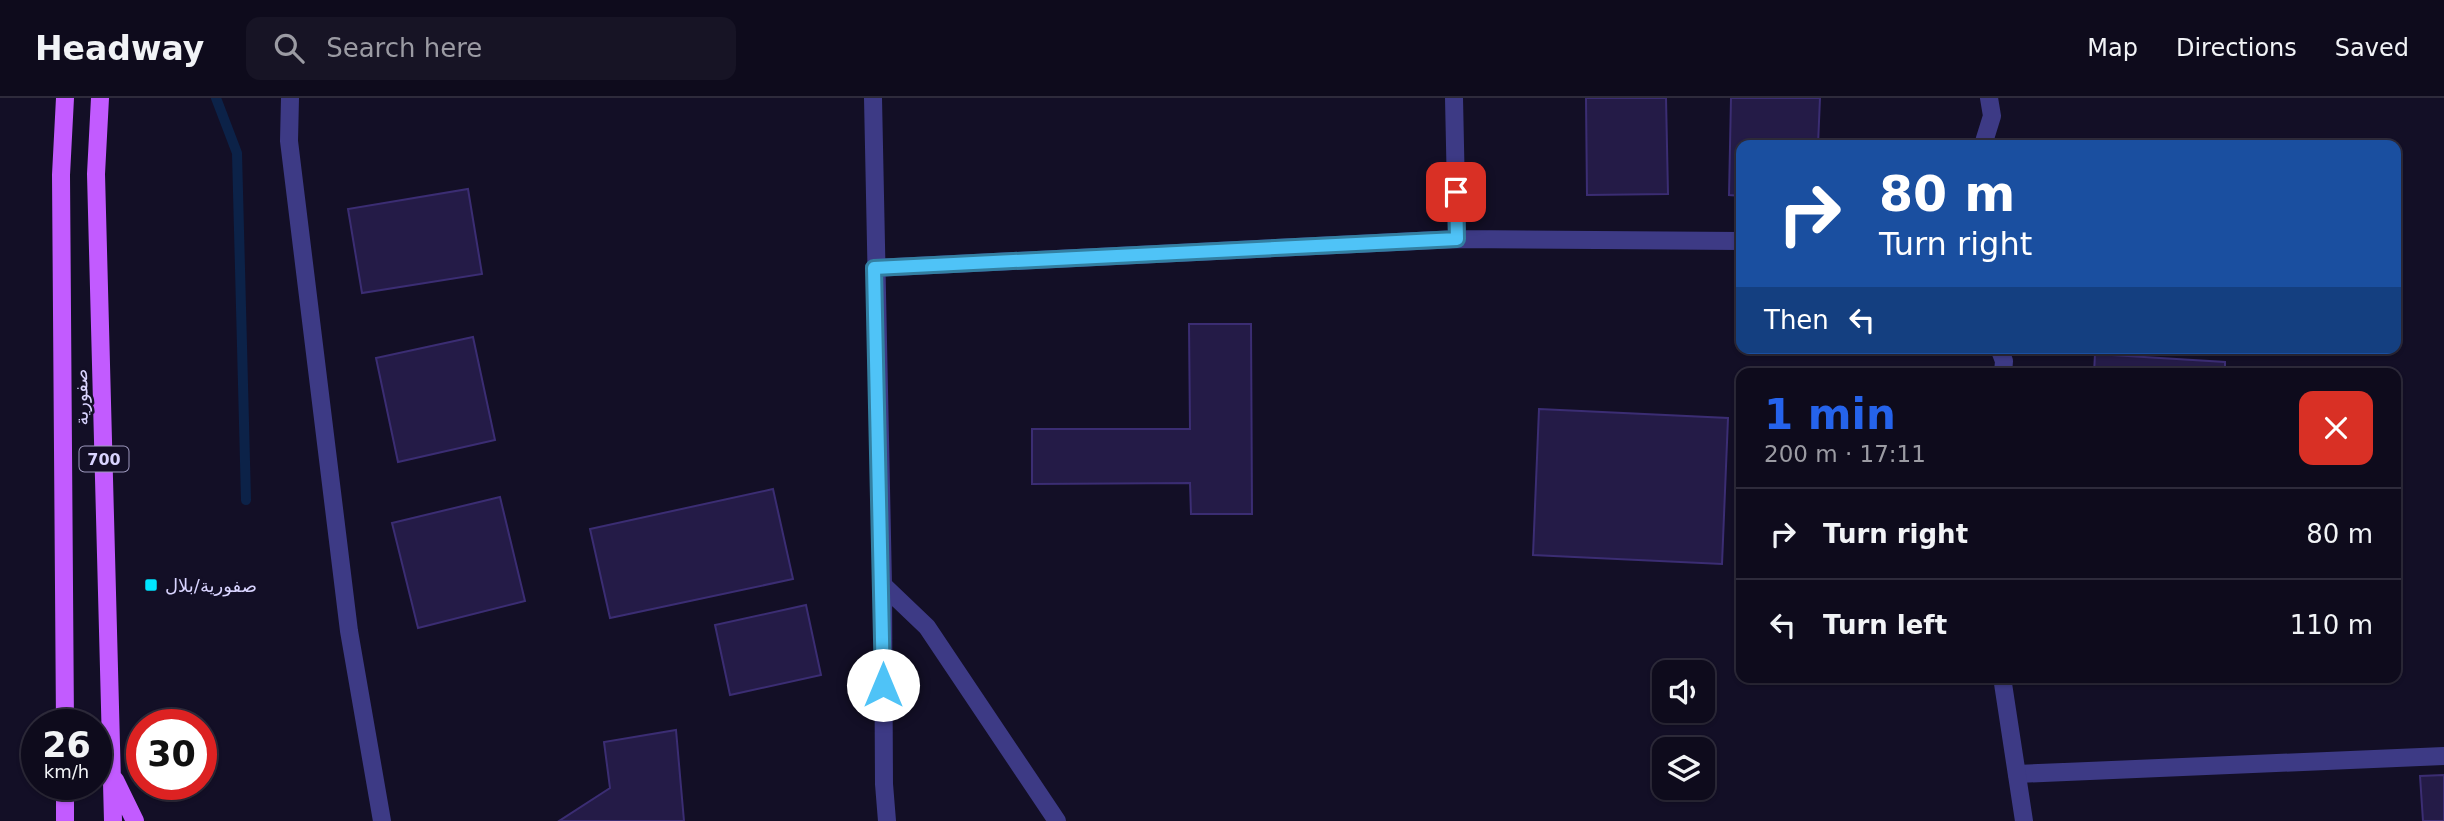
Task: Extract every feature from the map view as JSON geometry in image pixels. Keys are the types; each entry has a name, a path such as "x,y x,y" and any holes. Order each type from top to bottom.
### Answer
{"main road":[{"name":"صفورية","path":"65,98 61,175 65,709"},
{"name":"صفورية","path":"100,98 96,174 110,709"},
{"name":"صفورية","path":"112,772 113,821"},
{"path":"112,772 135,821"},
{"path":"65,800 65,821"}],"street":[{"path":"290,98 289,141 347,618 382,821"},
{"path":"873,98 874,268 883,585 884,784 887,821"},
{"path":"1454,98 1457,239"},
{"path":"1985,140 1992,116 1989,98"},
{"path":"874,268 1457,239 1736,241"},
{"path":"883,585 927,627 1057,821"},
{"path":"2003,683 2024,821"},
{"path":"2017,774 2444,756"}],"building":[{"path":"1586,98 1666,98 1668,194 1587,195"},
{"path":"1731,98 1820,98 1818,140 1736,140 1736,196 1729,195"},
{"path":"468,189 482,274 362,293 348,209"},
{"path":"1189,324 1251,324 1252,514 1191,514 1190,483 1032,484 1032,429 1190,429"},
{"path":"473,337 495,440 398,462 376,358"},
{"path":"2095,354 2225,362 2225,368 2094,368"},
{"path":"1539,409 1728,418 1722,564 1533,555"},
{"path":"773,489 793,579 610,618 590,529"},
{"path":"500,497 525,601 418,628 392,523"},
{"path":"806,605 821,675 730,695 715,625"},
{"path":"676,730 684,821 559,821 610,788 604,742"},
{"path":"2444,775 2444,821 2423,821 2420,776"}],"waterway":[{"path":"216,98 237,153 246,500"}],"place":[{"name":"صفورية/بلال","path":"151,585"}],"route":[{"path":"883,685 883,585 874,268 1457,239 1456,192"}]}
